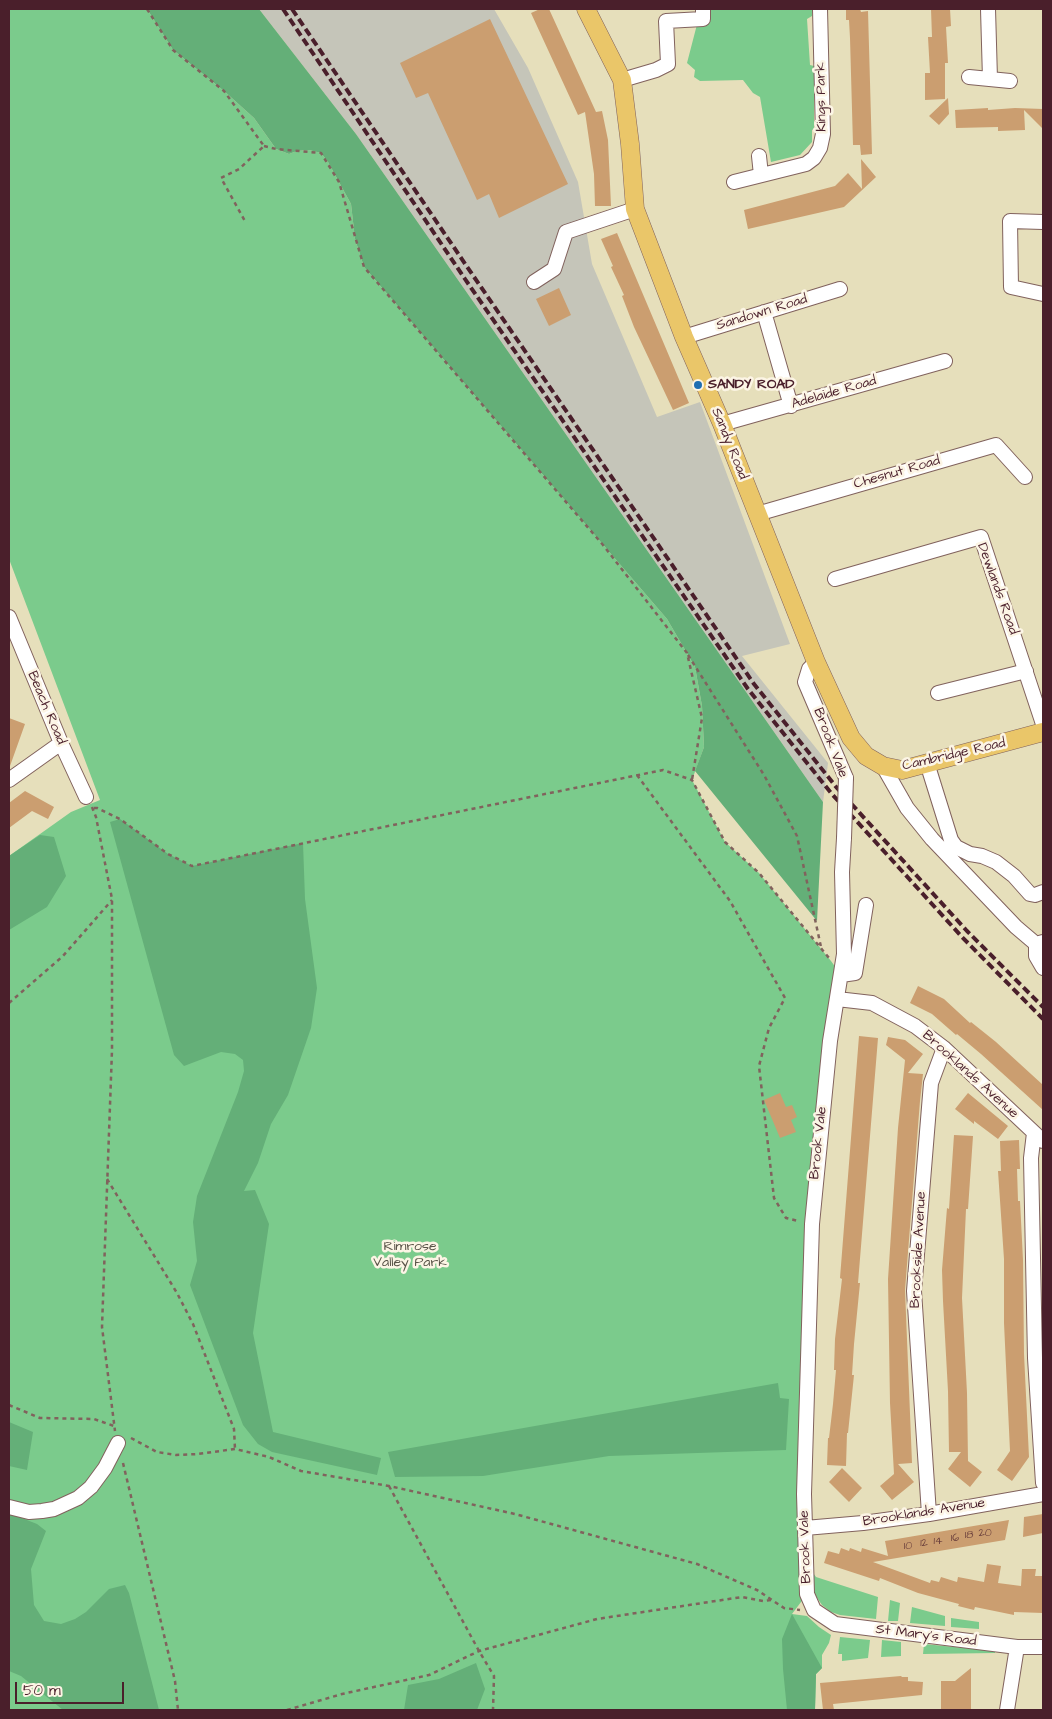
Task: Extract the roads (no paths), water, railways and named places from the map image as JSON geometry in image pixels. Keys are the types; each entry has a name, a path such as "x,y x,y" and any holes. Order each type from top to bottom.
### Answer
{"main road":[{"name":"Sandy Road","path":"586,9 622,80 630,144 634,209 684,336 722,424 816,662 851,738 866,756"},
{"name":"Cambridge Road","path":"866,756 884,766 902,770 1043,732"}],"street":[{"path":"622,80 656,70 668,64 666,21 703,19 703,9"},
{"name":"Kings Park","path":"734,182 806,164 817,154 822,142 820,9"},
{"path":"988,9 990,79"},
{"path":"968,77 1010,81"},
{"path":"759,156 762,176"},
{"path":"534,282 554,269 566,232 634,209"},
{"path":"1043,222 1010,221 1010,288 1043,294"},
{"name":"Sandown Road","path":"684,336 840,289"},
{"path":"764,312 791,406"},
{"name":"Adelaide Road","path":"722,424 945,361"},
{"name":"Chesnut Road","path":"757,514 996,445 1025,477"},
{"name":"Dewlands Road","path":"836,579 981,538 1043,724"},
{"name":"Beach Road","path":"9,621 86,797"},
{"name":"Brook Vale","path":"816,662 808,669 805,682 846,778 844,954 829,1051 812,1224 805,1423 805,1528 807,1594 814,1610 835,1624"},
{"path":"938,693 1026,671"},
{"path":"9,780 61,743"},
{"path":"928,763 951,840 956,847 970,854 982,856 996,862 1014,876 1030,894 1035,895 1043,892"},
{"path":"884,766 907,808 932,839 978,889 1040,943 1036,956 1043,968"},
{"path":"840,975 855,973 866,905"},
{"name":"Brooklands Avenue","path":"837,998 872,1003 916,1026 944,1048 1039,1137"},
{"name":"Brookside Avenue","path":"928,1514 914,1291 931,1083 944,1048"},
{"path":"1039,1137 1031,1158 1035,1358 1043,1483"},
{"path":"9,1507 29,1512 42,1511 54,1509 78,1498 91,1487 105,1468 121,1436"},
{"name":"Brooklands Avenue","path":"805,1528 863,1523 928,1514 1043,1494"},
{"name":"St Mary's Road","path":"835,1624 1016,1647 1043,1647"},
{"path":"1007,1710 1016,1647"}],"railway":[{"path":"283,9 465,279 748,689 831,793 962,937 1043,1019"},
{"path":"292,9 754,684 837,788 967,931 1043,1007"}],"place":[{"name":"SANDY ROAD","path":"698,385"}],"park label":[{"name":"Rimrose Valley Park","path":"410,1256"}]}
